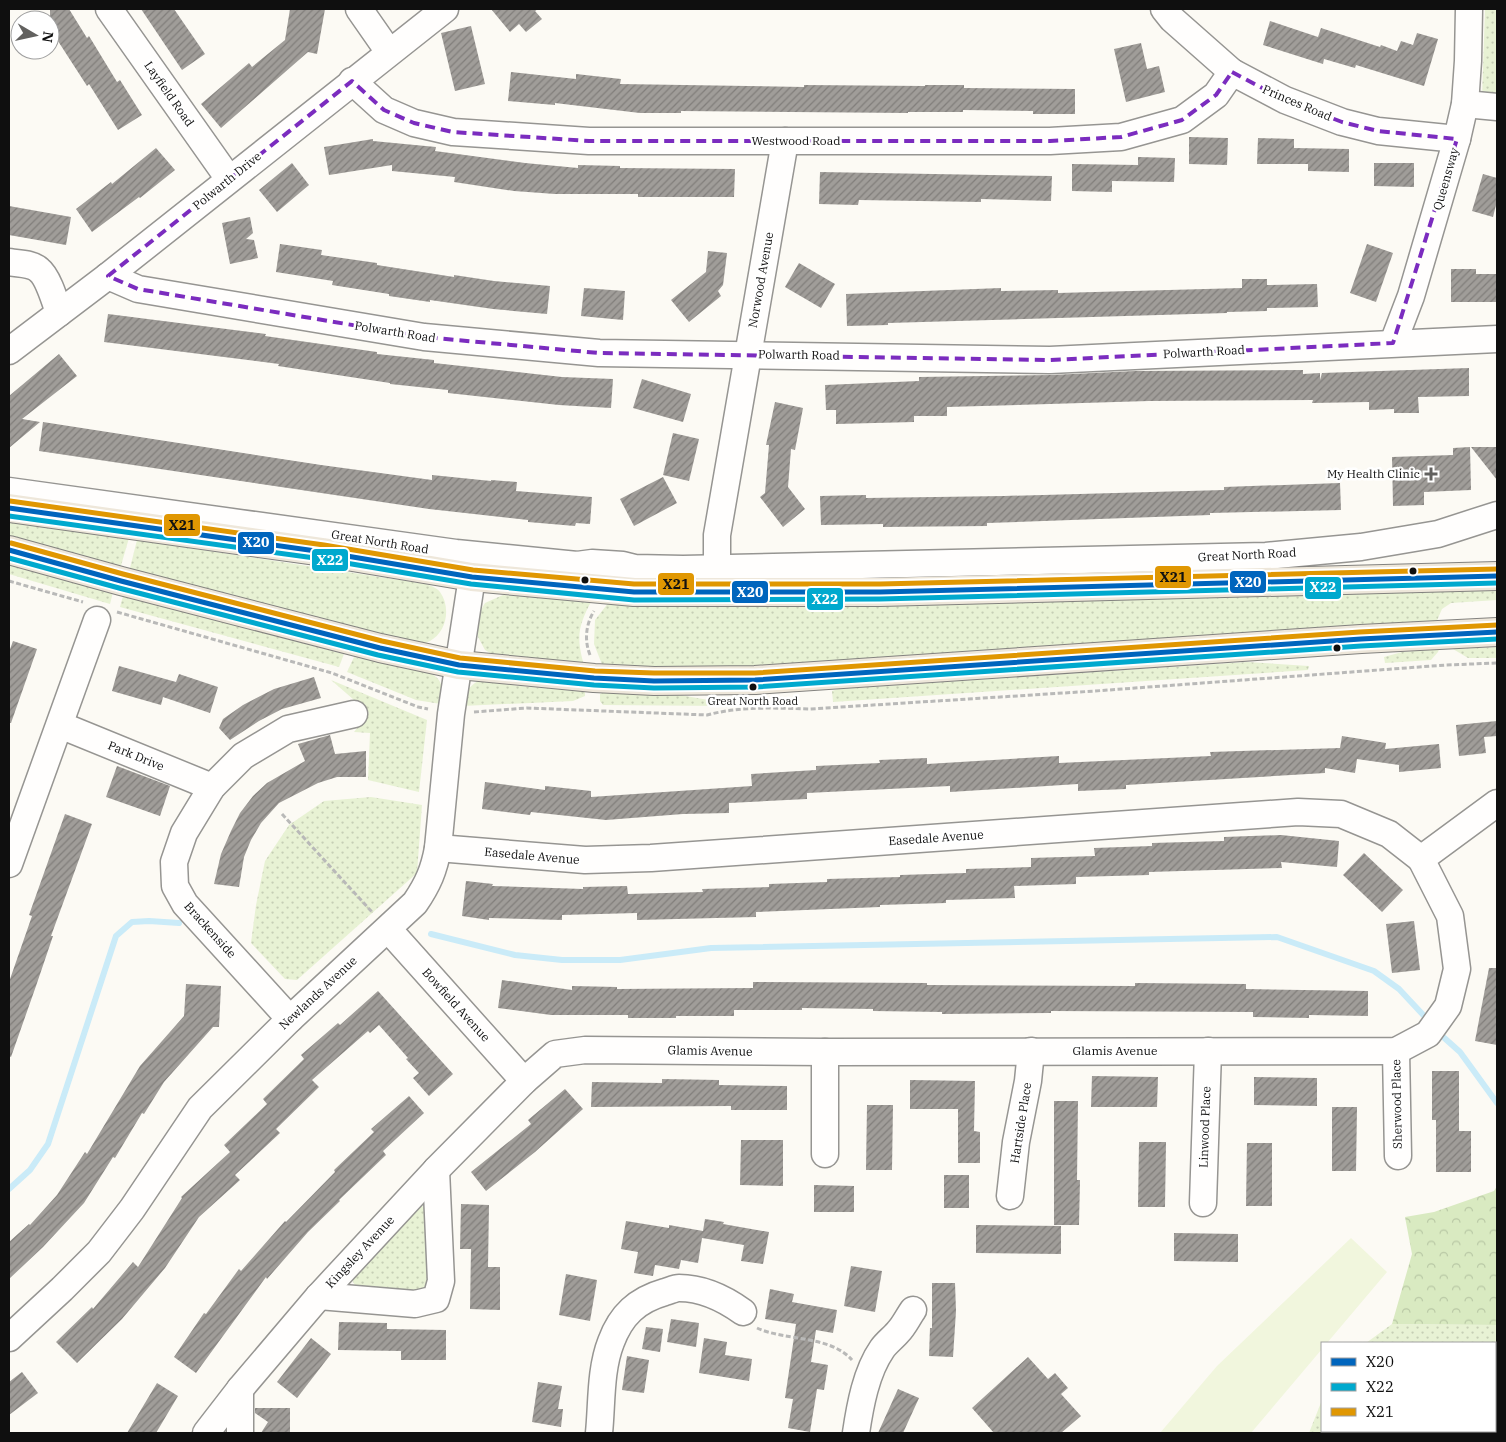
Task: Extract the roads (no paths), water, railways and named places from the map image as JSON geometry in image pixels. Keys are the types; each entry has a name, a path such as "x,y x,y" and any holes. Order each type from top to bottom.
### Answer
{"main road":[{"name":"Great North Road","path":"9,508 323,552 472,577 634,592 880,592 1497,576"},
{"path":"9,550 380,648 459,664 594,678 654,681 755,680 1353,639 1497,632"}],"street":[{"name":"Layfield Road","path":"109,9 229,179"},
{"path":"359,9 389,52"},
{"name":"Polwarth Drive","path":"9,352 445,9"},
{"name":"Princes Road","path":"1164,9 1172,19 1232,72 1285,100 1342,122 1378,131 1457,139"},
{"name":"Queensway","path":"1393,343 1411,296 1457,139 1465,104 1469,9"},
{"name":"Westwood Road","path":"352,81 384,110 414,123 453,132 589,140 1050,141 1121,137 1182,120 1216,95 1232,72"},
{"path":"1465,104 1497,107"},
{"name":"Norwood Avenue","path":"717,568 717,535 785,141"},
{"path":"9,262 29,265 39,269 60,312"},
{"name":"Polwarth Road","path":"108,276 138,289 424,338 600,352 1050,360 1497,339"},
{"name":"Great North Road","path":"9,491 456,553 577,565 592,563 623,565 635,568 717,568 1266,556 1361,547 1438,534 1497,515"},
{"name":"Newlands Avenue","path":"9,1338 99,1252 132,1209 200,1108 290,1018 415,903 427,886 438,848 451,714 472,577"},
{"path":"9,864 97,620"},
{"name":"Brackenside","path":"290,1018 185,904 175,886 174,862 184,833 212,787 243,756 288,729 354,714"},
{"name":"Park Drive","path":"60,725 212,787"},
{"path":"1421,858 1497,803"},
{"name":"Easedale Avenue","path":"438,848 585,860 652,858 1298,812 1341,814 1389,834 1421,858"},
{"name":"Glamis Avenue","path":"524,1081 555,1054 585,1050 826,1052 1031,1050 1396,1051 1428,1034 1448,1006 1457,969 1450,916 1421,858"},
{"name":"Bowfield Avenue","path":"388,929 524,1081"},
{"name":"Hartside Place","path":"1010,1196 1016,1142 1028,1081 1031,1050"},
{"name":"Linwood Place","path":"1203,1203 1208,1051"},
{"name":"Sherwood Place","path":"1396,1051 1398,1156"},
{"path":"825,1154 826,1052"},
{"name":"Kingsley Avenue","path":"206,1433 240,1389 319,1296 436,1170 524,1081"},
{"path":"319,1296 415,1304 436,1299 441,1281 436,1170"},
{"path":"599,1433 605,1366 611,1342 625,1315 648,1297 679,1288 711,1294 729,1302 743,1312"},
{"path":"856,1433 859,1413 876,1358 898,1332 913,1310"},
{"path":"240,1389 240,1433"}],"waterway":[{"path":"9,1189 30,1170 48,1144 116,936 132,922 179,923"},
{"path":"431,934 515,955 562,960 620,960 711,948 1277,937 1374,971 1399,989 1427,1019"},
{"path":"1441,1035 1460,1052 1497,1103"}],"place":[{"name":"My Health Clinic","path":"1431,474"},
{"name":"Great North Road","path":"753,687"}]}
